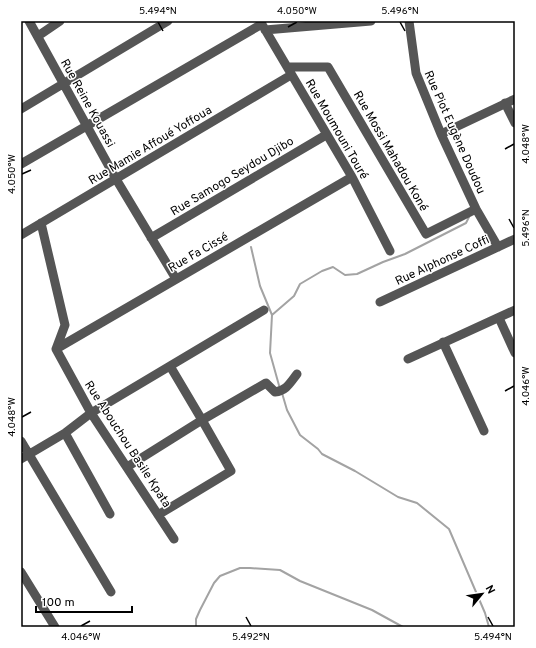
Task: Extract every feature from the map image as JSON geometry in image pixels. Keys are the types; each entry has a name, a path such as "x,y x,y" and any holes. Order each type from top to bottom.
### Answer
{"street":[{"name":"Rue Reine Kouassi","path":"29,21 116,179 176,279"},
{"path":"38,36 60,21"},
{"path":"21,108 168,21"},
{"path":"21,164 262,25 371,21"},
{"name":"Rue Piot Eugène Doudou","path":"409,21 416,73 441,134 476,209 498,247"},
{"name":"Rue Moumouni Touré","path":"262,25 352,177 390,251"},
{"name":"Rue Mossi Mahadou Koné","path":"289,71 328,67 426,234 476,209"},
{"name":"Rue Mamie Affoué Yoffoua","path":"21,235 116,179 289,71"},
{"path":"441,134 515,99"},
{"path":"505,103 515,123"},
{"name":"Rue Samogo Seydou Djibo","path":"151,238 326,134"},
{"name":"Rue Fa Cissé","path":"56,349 352,177"},
{"path":"41,224 65,325 56,349"},
{"name":"Rue Alphonse Coffi","path":"380,302 515,239"},
{"path":"25,457 65,433 91,412 264,310"},
{"path":"408,359 515,310"},
{"path":"499,318 515,353"},
{"path":"443,342 484,431"},
{"name":"Rue Abouchou Basile Kpata","path":"56,349 91,412 174,539"},
{"path":"158,515 231,471 170,366"},
{"path":"127,467 202,420 266,383 274,392 281,392 297,374"},
{"path":"65,433 110,514"},
{"path":"21,441 25,457 111,592"},
{"path":"21,572 55,627"}],"waterway":[{"path":"272,315 294,296 300,284 322,271 333,267 345,275 357,274 405,254 466,223 469,217"},
{"path":"251,247 260,286 272,315 270,353 280,389"},
{"path":"282,393 287,410 300,435 322,454 355,471 398,497 417,503 449,529 485,613 489,627"},
{"path":"196,627 196,619 214,583 220,576 240,568 280,570 300,581 372,610 403,627"}]}
